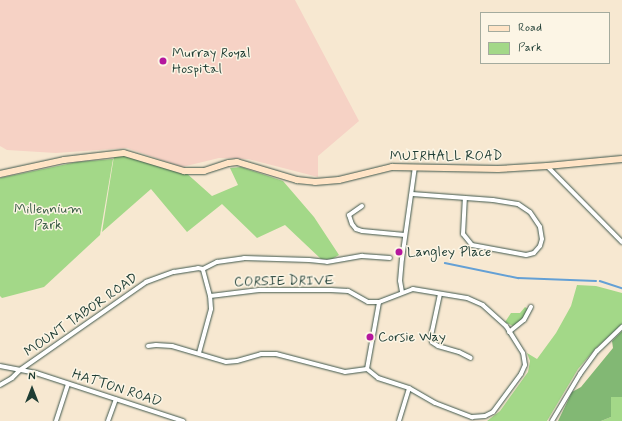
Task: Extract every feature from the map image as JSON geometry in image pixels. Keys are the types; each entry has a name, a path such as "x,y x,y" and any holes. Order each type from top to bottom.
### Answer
{"street":[{"name":"MUIRHALL ROAD","path":"0,174 76,158 124,154 184,171 204,171 237,162 297,180 315,182 339,180 380,168 415,167 498,169 565,165 622,158"},
{"path":"547,166 622,242"},
{"path":"402,292 400,273 415,167"},
{"path":"412,194 507,201 525,208 540,227 542,238 540,246 534,253 526,255 472,245 464,237 463,231 465,198"},
{"path":"362,206 349,215 352,224 356,229 362,231 405,235"},
{"name":"MOUNT TABOR ROAD","path":"0,385 146,282 174,272 198,268 203,269 217,262 244,258 327,262 362,256 390,258"},
{"path":"199,353 210,316 210,296 203,269"},
{"path":"148,346 167,346 199,353 204,357 230,362 261,354 276,354 345,372 367,369 378,378 409,388 435,403 472,417 485,416 493,412 521,374 525,365 523,353 501,320 481,303 467,298 416,289 402,292 379,302 367,369"},
{"name":"CORSIE DRIVE","path":"210,296 259,290 331,290 348,291 368,302 379,302"},
{"path":"440,294 431,336 432,342 438,346 458,351 471,358"},
{"path":"509,332 524,320 531,307"},
{"path":"552,421 580,374 598,351 622,327"},
{"name":"HATTON ROAD","path":"0,366 20,370 68,384 183,421"},
{"path":"56,421 68,384"},
{"path":"399,421 409,388"},
{"path":"108,421 116,400"}],"shaded area":[{"name":"Murray Royal Hospital","path":"0,0 295,0 359,121 318,156 318,177 248,159 219,158 182,167 127,148 56,153 7,150 0,146"}],"green space":[{"path":"124,153 184,171 212,196 238,185 230,168 241,167 283,181 314,217 339,255 332,259 321,259 285,225 257,238 222,204 187,232 151,189 102,232 114,156"},
{"name":"Millennium Park","path":"113,159 100,235 44,287 2,298 0,296 0,178 77,162"},
{"path":"577,285 596,286 622,293 622,324 596,348 578,369 547,421 487,421 500,411 528,372 530,361 527,353 537,359 556,333 571,306"},
{"path":"525,307 528,309 523,319 513,326 505,322 511,313 520,313"},
{"path":"622,331 622,397 611,397 611,417 601,421 558,421 572,392 581,387 613,348 612,341"},
{"path":"611,397 622,397 622,421 601,421 611,417"}],"waterway":[{"path":"445,263 518,278 596,281"},
{"path":"600,281 622,288"}],"place":[{"name":"Murray Royal Hospital","path":"163,61"},
{"name":"Langley Place","path":"399,252"},
{"name":"Corsie Way","path":"370,337"}]}
